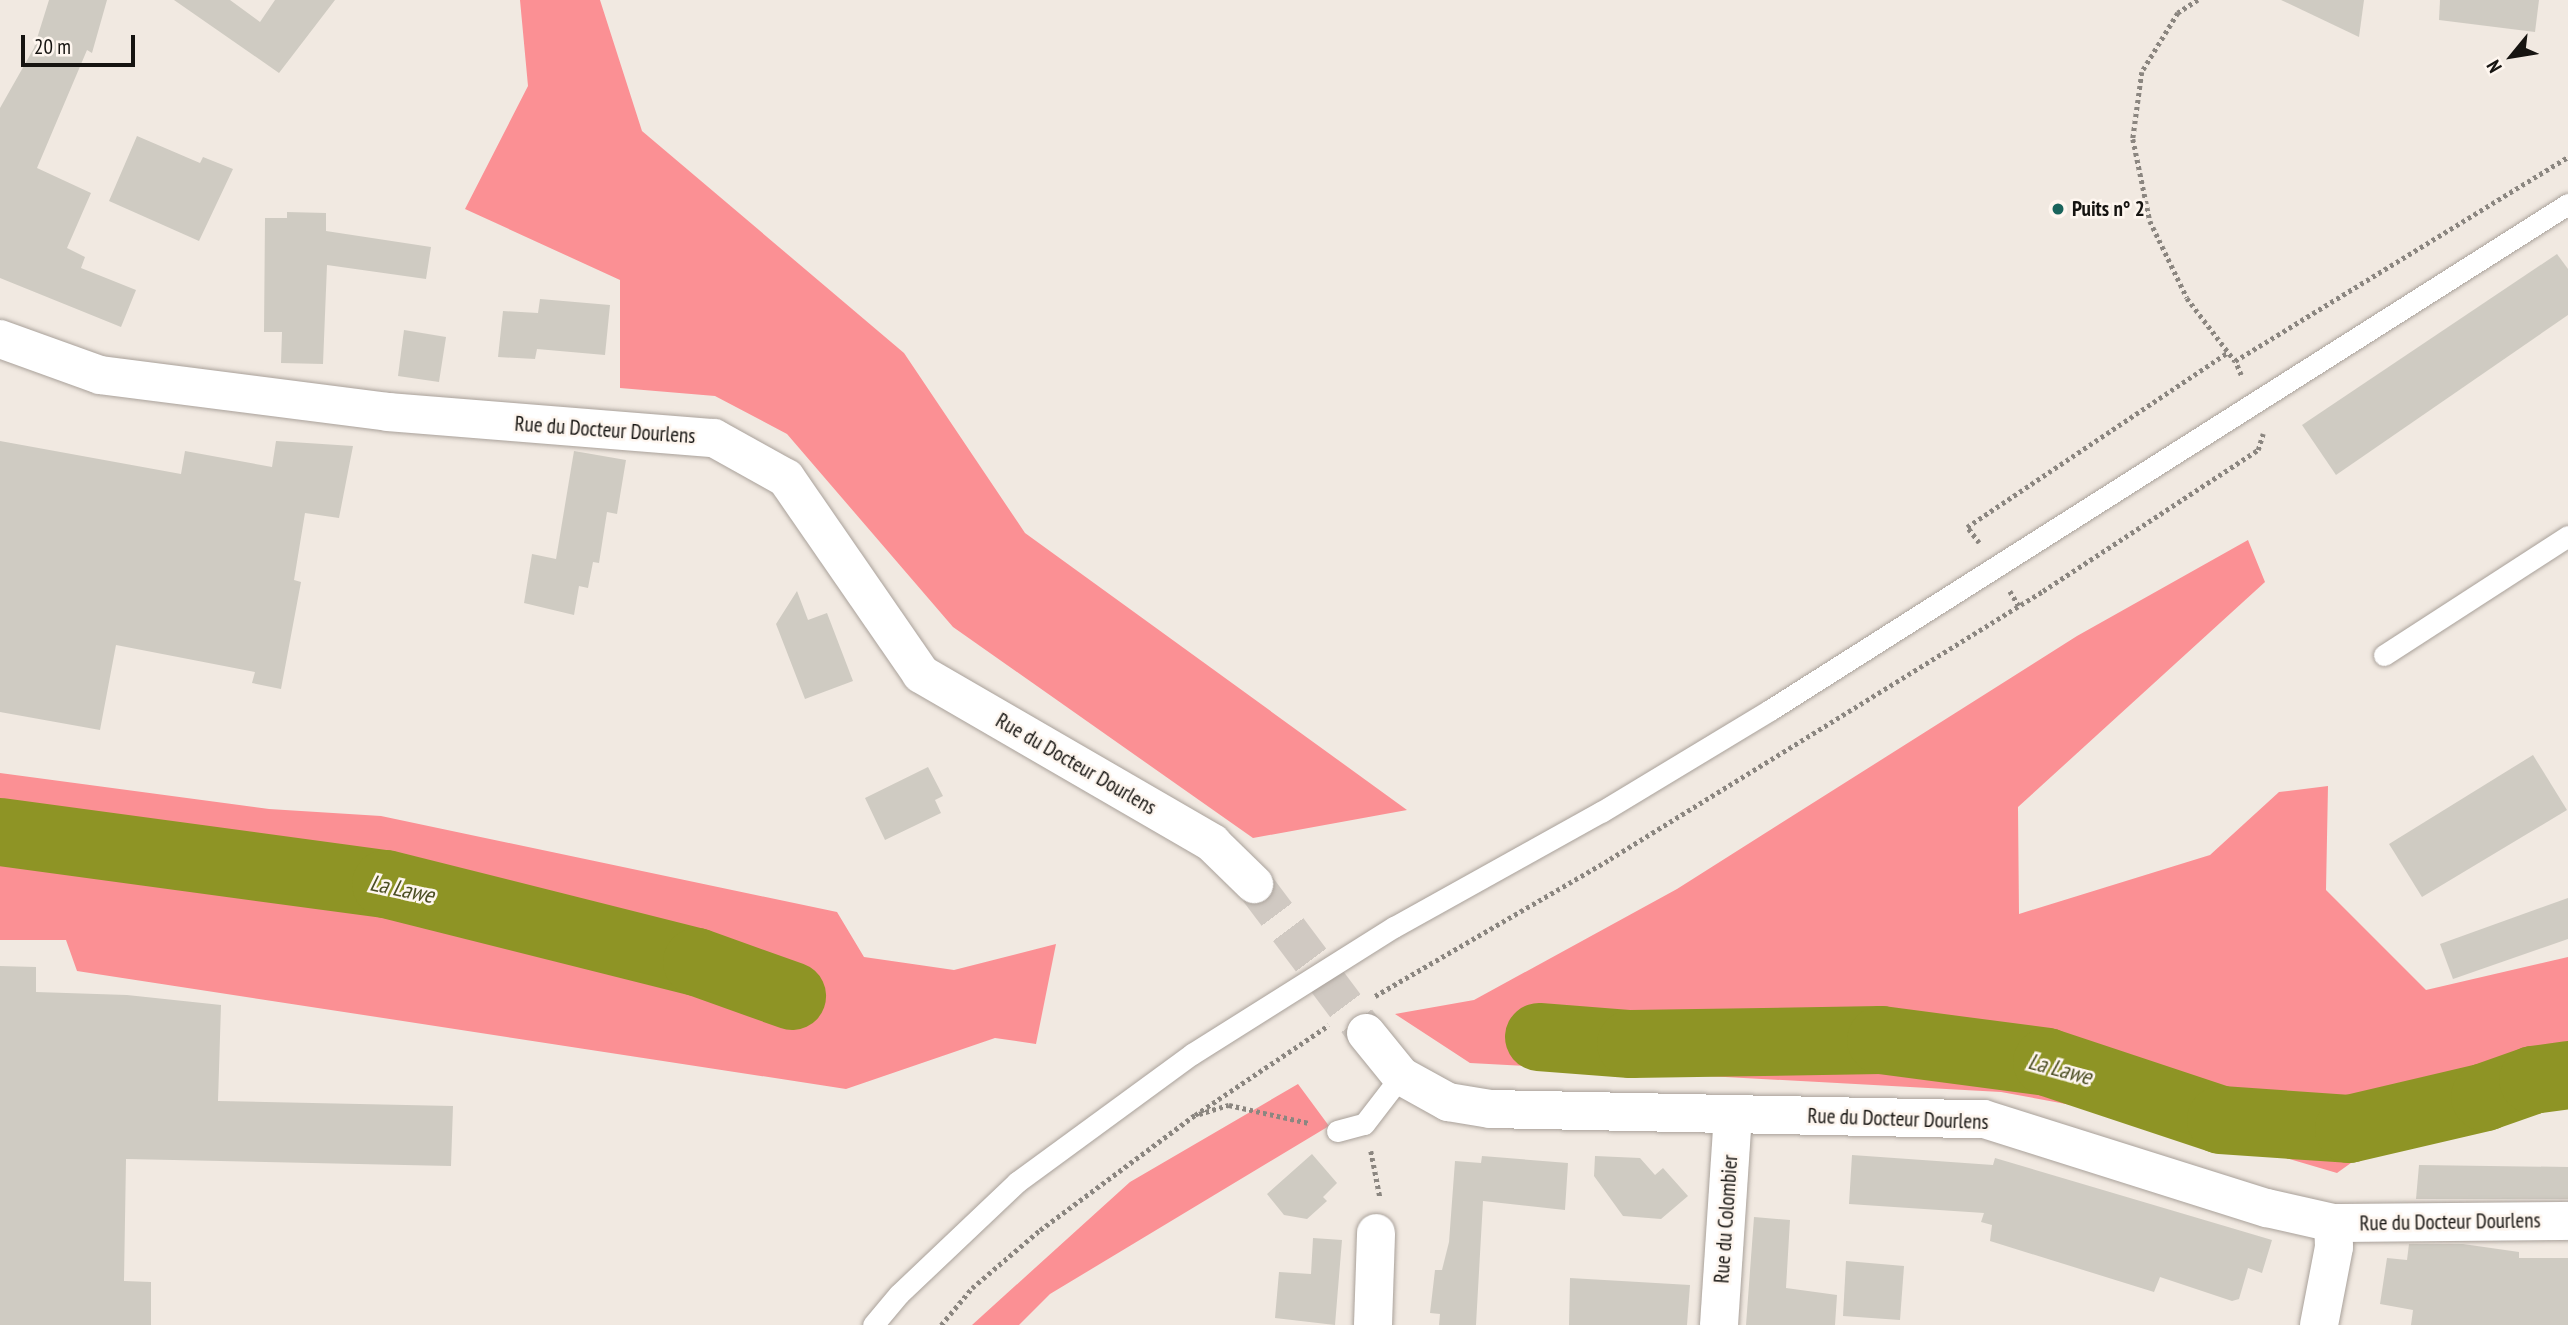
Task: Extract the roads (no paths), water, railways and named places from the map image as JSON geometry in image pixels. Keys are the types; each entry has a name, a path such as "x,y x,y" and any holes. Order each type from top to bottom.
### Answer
{"street":[{"name":"Rue du Docteur Dourlens","path":"0,339 100,375 388,412 714,439 786,478 921,674 1212,843 1254,884"},
{"name":"Rue du Docteur Dourlens","path":"1366,1033 1401,1076 1448,1102 1490,1109 1984,1119 2267,1208 2333,1223 2568,1221"},
{"name":"Rue du Colombier","path":"1719,1325 1733,1114"},
{"path":"2319,1325 2334,1247 2333,1223"},
{"path":"1373,1325 1376,1233"}],"lane":[{"path":"873,1325 1017,1182 1192,1054 1394,927 1601,812 1759,717 2568,204"},
{"path":"2384,654 2568,536"},
{"path":"1337,1130 1364,1124 1401,1076"}],"waterway":[{"name":"La Lawe","path":"0,832 386,884 697,962 792,996"},
{"name":"La Lawe","path":"1539,1037 1631,1044 1881,1040 2047,1062 2221,1120 2349,1129 2485,1097 2533,1080 2568,1075"}],"tunnel":[{"path":"1254,884 1366,1033"}],"place":[{"name":"Puits n° 2","path":"2058,209"}]}
